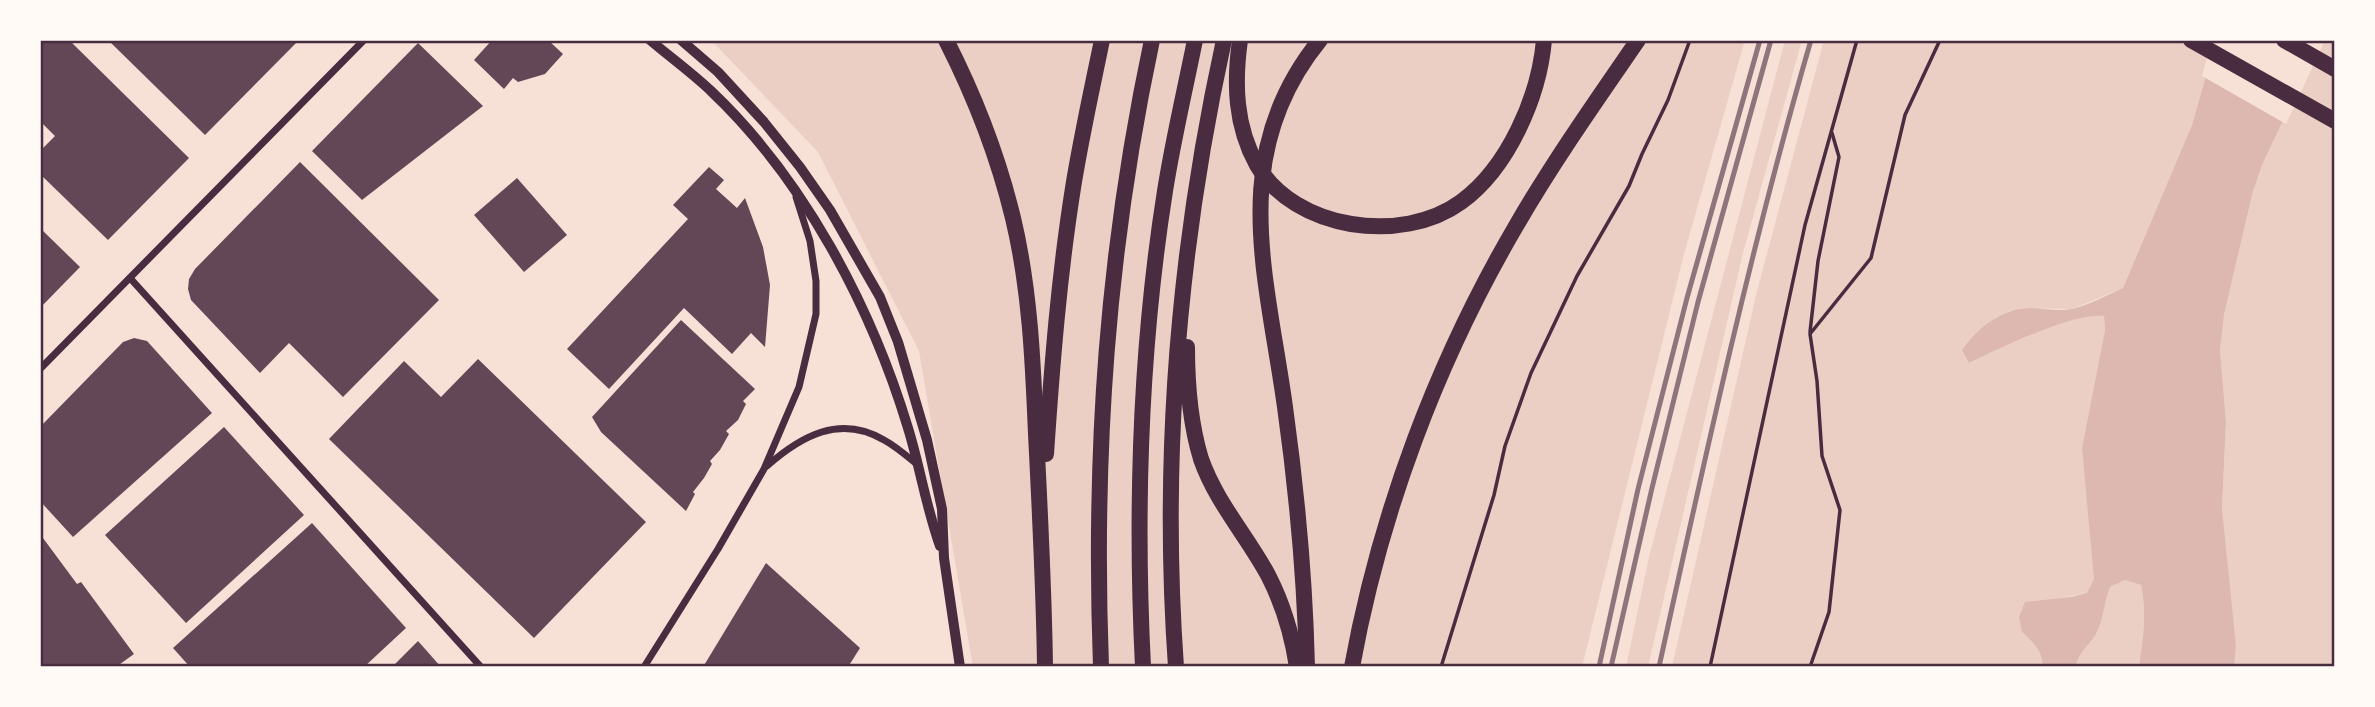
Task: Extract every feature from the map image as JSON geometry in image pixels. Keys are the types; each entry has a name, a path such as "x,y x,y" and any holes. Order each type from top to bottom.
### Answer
{"highway":[{"path":"946,40 973,96 988,136 1020,250 1031,338 1044,579"},
{"path":"1045,667 1046,456 1052,354 1073,188 1101,40"},
{"path":"1101,667 1098,525 1104,364 1125,182 1152,40"},
{"path":"1143,667 1138,512 1145,358 1165,190 1195,40"},
{"path":"1176,667 1171,482 1176,374 1187,257 1209,108 1224,40"},
{"path":"1240,40 1236,91 1239,114 1246,141 1258,167 1275,187 1320,216 1342,223 1388,228 1436,216 1459,204 1481,186 1517,134 1537,76 1544,40"},
{"path":"1307,667 1295,487 1263,267 1260,202 1261,176 1280,105 1291,83 1320,40"},
{"path":"1352,667 1366,597 1383,536 1421,425 1452,348 1516,226 1589,110 1638,40"},
{"path":"2191,40 2335,121"},
{"path":"2284,40 2335,69"},
{"path":"1187,257 1188,358 1194,430 1202,460 1216,490 1279,597 1290,631 1297,667"}],"street":[{"path":"40,369 365,40"},
{"path":"650,40 711,91 775,164 846,274 867,318 898,397 944,558"},
{"path":"681,40 718,72 800,167 830,210 880,297 898,342 923,422 942,509 944,558 960,667"},
{"path":"644,667 718,549 764,469 799,387 816,314 816,281 810,241 793,190"},
{"path":"130,278 481,667"},
{"path":"764,469 786,450 807,437 830,430 852,429 870,433 886,441 919,466"}],"path":[{"path":"1441,667 1494,495 1505,446 1531,373 1577,276 1629,186 1668,100 1690,40"},
{"path":"1710,667 1805,225 1857,40"},
{"path":"1810,334 1871,258 1905,115 1940,40"},
{"path":"1810,667 1829,612 1840,510 1822,456 1817,382 1810,334 1818,261 1839,157 1832,132"}],"shaded area":[{"path":"711,40 1745,40 1684,254 1582,667 973,667 919,351 818,152"},
{"path":"1785,40 1802,40 1743,253 1648,667 1626,667 1649,557"},
{"path":"1824,40 2216,40 2192,125 2123,288 2072,309 2026,308 2010,311 1996,317 1962,350 1970,363 2054,326 2089,316 2104,315 2105,330 2082,448 2095,579 2087,593 2056,599 2022,632 2037,647 2043,667 1672,667 1756,295"},
{"path":"2216,40 2321,40 2263,163 2253,191 2224,315 2220,350 2226,422 2222,508 2236,645 2234,667 2139,667 2144,626 2143,595 2141,585 2125,580 2110,587 2099,627 2079,657 2076,667 2043,667 2037,647 2022,632 2019,617 2025,602 2087,593 2094,579 2082,448 2105,330 2104,316 2073,320 2055,326 1969,363 1962,350 1983,327 2009,312 2029,308 2072,309 2123,288 2192,125"},
{"path":"2321,40 2335,40 2335,667 2234,667 2236,645 2222,508 2226,422 2220,350 2224,315 2253,191 2263,163"},
{"path":"2125,580 2141,585 2143,595 2144,626 2139,667 2076,667 2079,657 2099,627 2110,587"}],"pier":[{"path":"2212,40 2325,40 2286,124 2202,76"}],"building":[{"path":"40,40 69,40 189,158 108,240 40,174 40,151 55,136 40,121"},
{"path":"108,40 299,40 205,135"},
{"path":"492,40 549,41 563,54 545,74 518,82 513,78 504,89 474,60"},
{"path":"418,43 483,106 362,200 312,151"},
{"path":"300,162 439,300 343,397 289,343 260,373 191,300 188,289 189,279 195,269"},
{"path":"709,167 724,180 716,189 737,208 745,198 763,247 770,285 765,347 751,333 732,354 684,308 609,389 567,349 688,219 673,205"},
{"path":"517,178 567,235 524,272 474,215"},
{"path":"40,228 80,267 40,308"},
{"path":"681,320 755,389 743,401 746,404 738,420 726,431 729,434 710,461 712,464 693,492 695,494 686,511 601,432 592,417"},
{"path":"134,338 147,341 212,413 73,537 40,501 40,427 123,342"},
{"path":"478,359 646,522 534,638 329,439 404,361 441,397"},
{"path":"224,427 304,515 186,623 105,535"},
{"path":"312,523 406,628 364,667 190,667 173,648"},
{"path":"40,534 77,584 81,582 134,654 116,667 40,667"},
{"path":"766,563 860,648 848,667 703,667"},
{"path":"418,641 441,667 392,667"}],"railway":[{"path":"1599,667 1638,489 1687,298 1760,40"},
{"path":"1611,667 1698,302 1771,40"},
{"path":"1659,667 1749,274 1811,40"}]}
